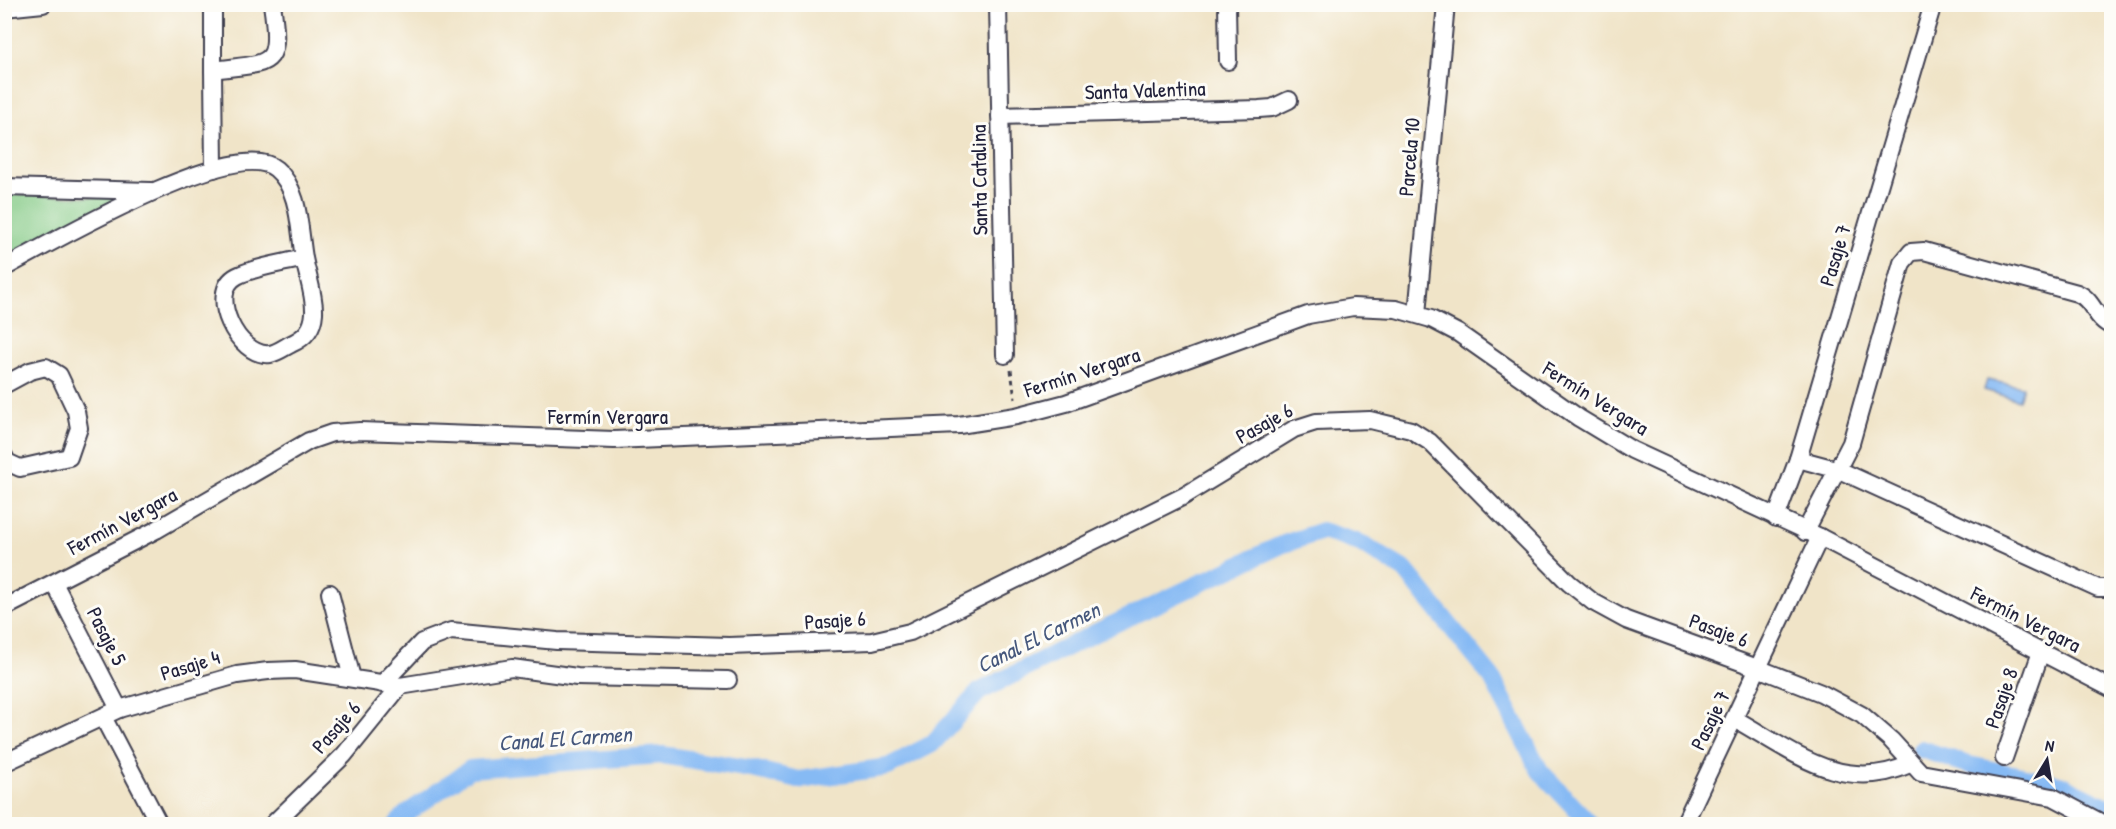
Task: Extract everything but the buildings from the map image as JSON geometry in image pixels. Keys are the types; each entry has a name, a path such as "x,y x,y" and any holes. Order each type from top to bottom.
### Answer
{"street":[{"path":"4,8 43,4"},
{"path":"213,4 214,169"},
{"path":"213,70 260,63 269,59 276,50 277,38 272,4"},
{"name":"Santa Catalina","path":"998,4 1005,355"},
{"path":"1227,4 1228,61"},
{"name":"Parcela 10","path":"1417,314 1446,4"},
{"name":"Pasaje 7","path":"1776,518 1798,459 1933,4"},
{"name":"Santa Valentina","path":"1000,116 1259,110 1272,108 1289,100"},
{"path":"4,268 152,191 214,169 250,161 274,167 288,182 295,203 314,312 309,332 301,340 271,354 254,352 244,345 230,324 224,302 227,287 235,276 304,258"},
{"path":"4,188 152,191"},
{"name":"Pasaje 7","path":"1684,825 1760,669 1812,534 1851,443 1902,263 1911,252 1924,251 2077,292 2088,298 2099,319 2112,326"},
{"name":"Fermín Vergara","path":"4,608 156,531 299,446 332,433 360,431 614,440 924,428 1016,416 1127,383 1308,315 1375,306 1417,314 1458,333 1579,418 1632,450 1812,534 2112,688"},
{"path":"4,385 30,371 46,367 59,375 76,411 79,428 69,457 20,468 7,462 4,456"},
{"name":"Pasaje 6","path":"382,684 422,642 451,632 557,641 729,646 872,641 910,632 1184,496 1294,429 1317,422 1370,420 1411,430 1430,442 1569,583 1593,602 1626,620 1821,693 1863,715 1891,740 1910,764 1921,773 2053,797 2104,825"},
{"path":"1798,459 1839,470 2098,588 2112,588"},
{"name":"Pasaje 5","path":"54,583 119,709"},
{"path":"330,592 352,678"},
{"name":"Pasaje 8","path":"2004,758 2041,652"},
{"path":"400,686 513,668 577,677 728,680"},
{"name":"Pasaje 4","path":"4,763 119,709 237,675 295,670 400,686"},
{"name":"Pasaje 6","path":"273,825 344,755 400,686"},
{"path":"103,717 159,825"},
{"path":"1735,719 1815,764 1843,774 1873,776 1910,764"}],"path":[{"path":"1005,355 1014,378 1016,416"}],"green space":[{"path":"5,194 120,198 5,257"}],"water":[{"path":"1987,380 2023,387 2019,400 1984,390"}],"waterway":[{"name":"Canal El Carmen","path":"397,824 406,814 470,769 662,755 752,769 799,780 888,767 932,744 979,692 1095,633 1281,545 1322,531 1360,543 1405,570 1492,678 1540,771 1590,824"},
{"path":"1921,749 1969,765 2060,784 2112,809"}]}
